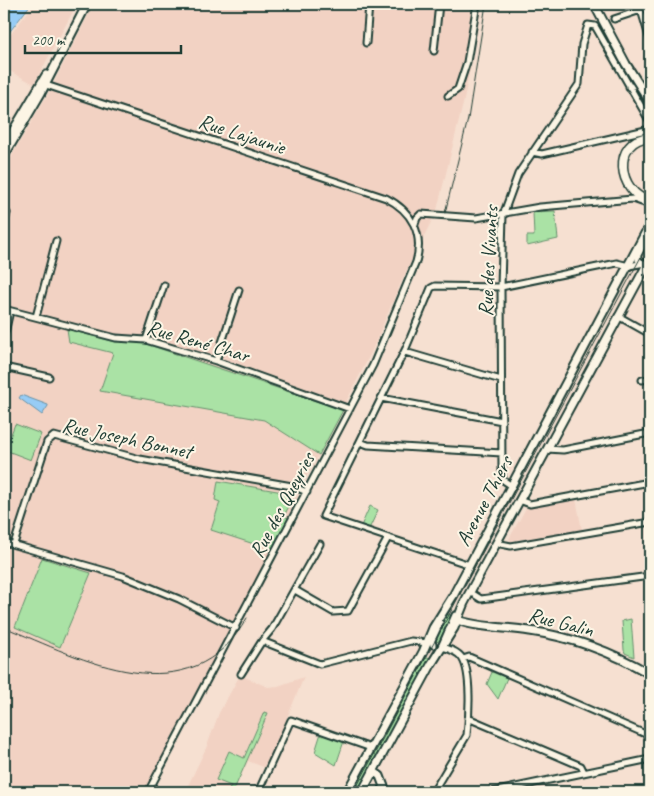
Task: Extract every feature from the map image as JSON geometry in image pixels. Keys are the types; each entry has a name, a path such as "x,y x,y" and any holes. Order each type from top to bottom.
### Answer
{"main road":[{"path":"4,146 45,85 83,4"},
{"path":"4,156 45,85 87,4"},
{"path":"594,4 617,49 650,102"},
{"path":"647,202 625,180 622,161 630,146 650,137"},
{"name":"Avenue Thiers","path":"347,792 430,644 433,628 470,565 630,266 650,224"},
{"name":"Avenue Thiers","path":"362,792 648,261"},
{"name":"Rue Galin","path":"444,610 452,610 456,617 563,638 606,652 650,674"},
{"path":"430,644 441,647"},
{"path":"373,771 380,776 386,792"}],"street":[{"path":"366,43 369,4"},
{"path":"434,51 439,4"},
{"path":"448,96 458,89 468,62 477,4"},
{"path":"614,19 650,7"},
{"path":"641,10 650,40"},
{"name":"Rue des Vivants","path":"512,486 503,480 502,453 501,287 503,212 518,174 579,84 582,44 588,25 595,26 629,87"},
{"path":"650,81 629,87 650,122"},
{"name":"Rue Lajaunie","path":"45,85 386,198 401,207 415,224"},
{"path":"532,152 542,154 650,129"},
{"path":"415,224 421,214 464,218 503,212 647,202"},
{"path":"4,225 7,213"},
{"name":"Rue des Queyries","path":"148,792 236,628 385,339 414,265 420,244 415,224"},
{"path":"648,261 638,260 638,255 650,232"},
{"path":"36,317 56,241"},
{"path":"470,565 325,519 323,513 405,352 433,286 501,287 617,263 630,266 648,261"},
{"path":"146,340 164,285"},
{"path":"216,361 239,290"},
{"name":"Rue René Char","path":"4,309 116,338 146,340 216,361 350,409"},
{"path":"4,337 10,311"},
{"path":"618,316 650,334"},
{"path":"405,352 501,380"},
{"path":"4,367 49,377"},
{"path":"642,380 650,379"},
{"path":"381,398 502,421"},
{"path":"547,448 563,450 650,433"},
{"name":"Rue Joseph Bonnet","path":"14,544 47,442 54,436 140,459 292,486 307,492"},
{"path":"360,442 368,445 502,453"},
{"path":"519,500 530,504 650,482"},
{"path":"496,543 512,546 650,522"},
{"path":"295,590 332,612 346,612 353,605 388,538"},
{"path":"4,542 122,576 179,599 236,628"},
{"path":"241,674 295,590 320,544"},
{"path":"470,592 481,599 650,576"},
{"path":"262,641 314,663 325,664 411,640 430,644"},
{"path":"432,792 467,735 469,692 463,659 455,652 441,647"},
{"path":"463,659 476,660 650,736"},
{"path":"468,718 581,766 584,772"},
{"path":"258,792 291,720 371,748"},
{"path":"492,792 650,759"}],"shaded area":[{"path":"34,4 77,4 34,84 4,68 4,43"},
{"path":"94,4 482,4 464,100 437,210 403,278 371,353 301,486 289,518 147,792 4,792 4,169 49,92"},
{"path":"576,499 582,530 511,541 509,539 526,508"},
{"path":"240,675 268,687 278,686 304,677 266,768 248,761 233,792 185,792 207,746 219,713"}],"green space":[{"path":"555,211 558,239 527,246 527,236 534,236 533,212"},
{"path":"67,329 115,342 138,342 343,410 319,455 264,420 100,391 113,353 69,342"},
{"path":"15,424 41,434 31,460 5,450"},
{"path":"218,481 289,493 292,500 284,516 289,518 273,549 262,543 260,546 211,530 220,502 215,500"},
{"path":"370,506 378,510 369,529 361,526"},
{"path":"42,558 91,573 60,647 15,627"},
{"path":"448,614 452,616 438,642 435,639 441,624"},
{"path":"631,619 634,657 625,653 624,650 622,621"},
{"path":"424,655 431,659 359,792 350,792"},
{"path":"492,672 507,678 498,699 487,684"},
{"path":"264,712 268,713 233,792 228,792 231,786 216,780 229,751 244,758"},
{"path":"321,733 344,741 336,765 315,752"}],"water":[{"path":"4,4 31,4 4,39"},
{"path":"21,395 48,406 42,415 19,398"}],"tram line":[{"path":"354,792 650,240"}],"railway":[{"path":"445,213 468,119 486,4"},
{"path":"4,627 100,665 133,672 166,673 196,666 223,648 247,618"}]}
